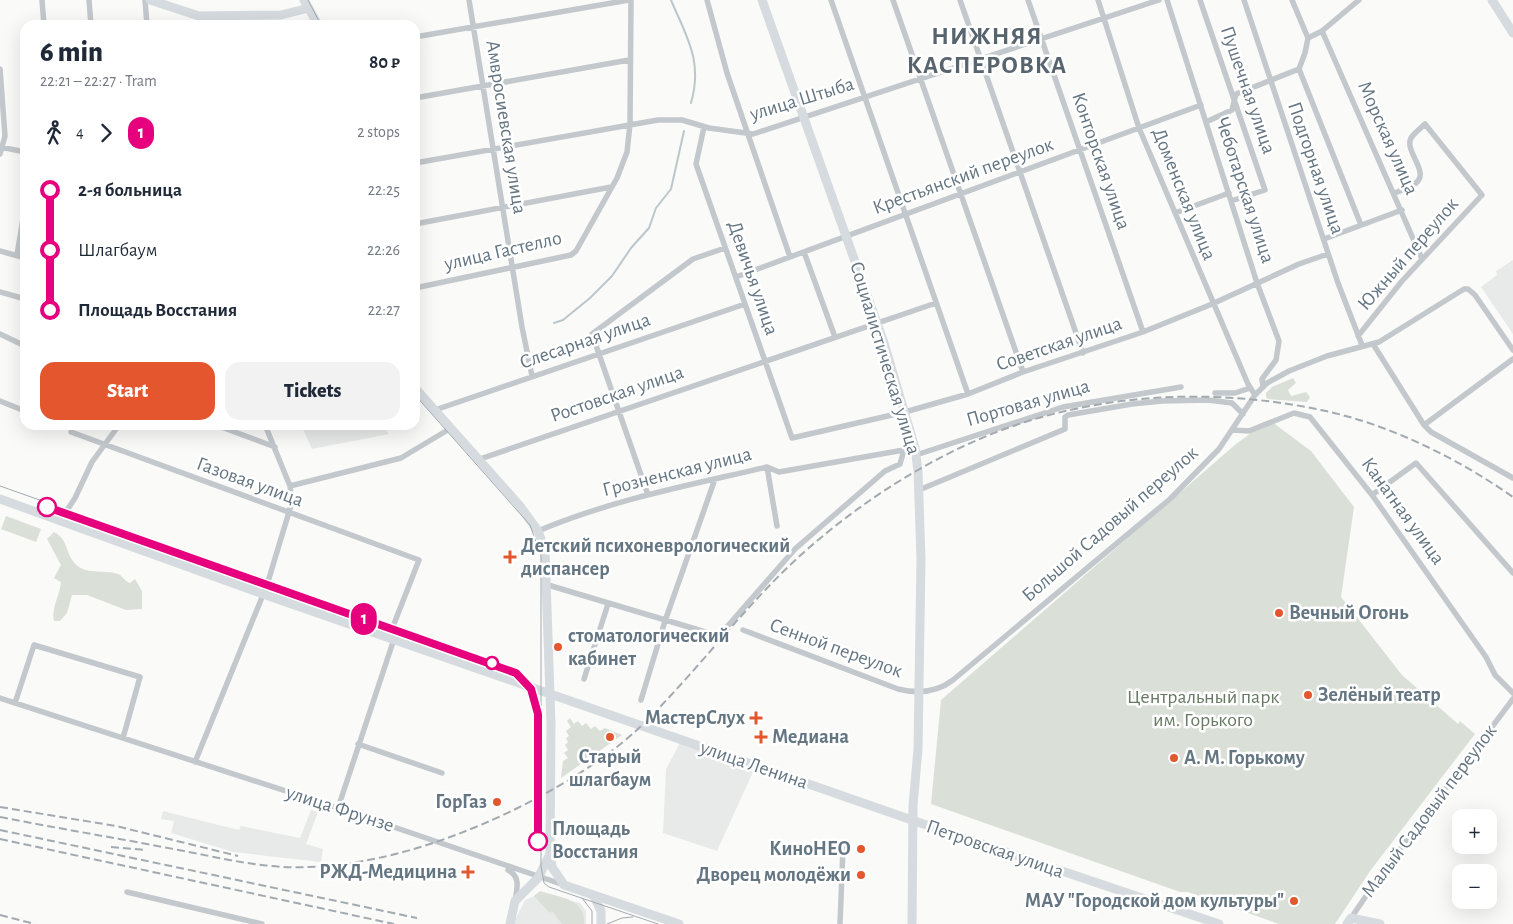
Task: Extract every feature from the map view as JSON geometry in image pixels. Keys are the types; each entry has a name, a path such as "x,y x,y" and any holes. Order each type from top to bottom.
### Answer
{"main road":[{"path":"150,0 199,20 281,15 309,8"},
{"path":"304,0 315,20"},
{"name":"Социалистическая улица","path":"762,0 876,323 916,452 921,559 918,749 914,821 912,924"},
{"path":"1492,0 1513,33"},
{"path":"420,394 480,459 538,532 545,550 548,586 550,854 552,867 564,885"},
{"name":"улица Ленина","path":"0,499 263,594 549,692 914,821"},
{"name":"Петровская улица","path":"914,821 1201,921 1218,924"},
{"path":"510,924 515,901 538,878 550,854"},
{"name":"улица Фрунзе","path":"564,885 678,924"},
{"path":"594,896 601,911 601,924"},
{"path":"1349,921 1380,924"}],"street":[{"path":"42,0 44,20"},
{"path":"89,0 91,20"},
{"path":"145,0 147,20"},
{"name":"Амвросиевская улица","path":"469,0 512,267 532,376"},
{"path":"420,35 630,0"},
{"name":"улица Гастелло","path":"420,287 571,255 576,251 611,187 627,152 630,124 630,0"},
{"path":"707,0 717,42 790,256"},
{"path":"831,0 968,394"},
{"path":"893,0 1023,372"},
{"path":"960,0 1082,353"},
{"name":"Конторская улица","path":"1028,0 1143,332"},
{"name":"Доменская улица","path":"1098,0 1139,128 1212,304 1250,388 1255,395"},
{"name":"улица Штыба","path":"420,162 630,124 682,120 704,127 753,134 1159,0"},
{"name":"Чеботарская улица","path":"1167,0 1257,283 1279,344 1276,360 1261,381 1263,386"},
{"name":"Пушечная улица","path":"1200,0 1265,190 1231,201"},
{"name":"Подгорная улица","path":"1244,0 1269,81 1328,254 1362,345"},
{"path":"1292,0 1308,38 1305,54 1299,69 1361,225"},
{"path":"1308,38 1322,32 1359,0"},
{"name":"Морская улица","path":"1322,32 1422,259"},
{"path":"420,97 630,60"},
{"path":"0,69 5,136 1,150 20,152"},
{"path":"1206,122 1232,110 1236,94 1299,69"},
{"name":"Крестьянский переулок","path":"736,277 1201,105"},
{"name":"Южный переулок","path":"1358,336 1422,259 1482,195 1425,124 1411,138 1410,144 1420,171 1420,179 1416,183 1394,193"},
{"name":"Девичья улица","path":"704,127 696,164 792,438"},
{"path":"420,223 611,187"},
{"path":"1175,213 1229,193"},
{"path":"1324,238 1402,210"},
{"path":"17,255 20,237"},
{"path":"648,495 592,334 693,260 726,248"},
{"path":"0,251 20,256"},
{"path":"804,252 835,337"},
{"name":"Советская улица","path":"792,438 905,412 968,394 1023,372 1143,332 1328,254"},
{"name":"Большой Садовый переулок","path":"919,692 941,688 953,680 1170,499 1206,464 1233,430 1255,395 1263,386 1289,371 1362,345 1373,344 1460,291 1468,289 1475,295 1513,350"},
{"path":"0,292 20,298"},
{"name":"Ростовская улица","path":"480,459 618,410 936,303"},
{"name":"Слесарная улица","path":"435,410 745,304"},
{"path":"0,334 20,344"},
{"path":"1373,344 1424,425 1431,432 1512,476"},
{"path":"1424,425 1513,359"},
{"name":"Портовая улица","path":"916,452 1063,406 1181,387"},
{"path":"1215,394 1235,393 1250,388"},
{"name":"Портовая улица","path":"919,490 1062,431 1066,428 1065,417 1068,414 1132,404 1208,400 1232,403 1243,414"},
{"path":"0,401 20,409"},
{"name":"Канатная улица","path":"1233,430 1249,431 1294,413 1307,415 1341,454 1372,495 1486,657 1495,675 1513,693"},
{"path":"290,486 401,458 451,428"},
{"path":"60,521 103,446 115,430"},
{"path":"229,430 275,447"},
{"path":"195,762 263,594 292,502 290,486 267,430"},
{"name":"Газовая улица","path":"71,432 103,446 419,560 390,638"},
{"path":"548,586 719,636 795,549 886,471 900,464 904,450"},
{"name":"Грозненская улица","path":"538,532 578,515 648,495 767,467 779,472 904,450 916,452"},
{"path":"1372,495 1416,463 1513,573"},
{"path":"767,467 776,526"},
{"path":"642,700 666,621 716,479"},
{"path":"584,679 608,604"},
{"name":"Сенной переулок","path":"743,630 898,689 919,692"},
{"path":"338,808 390,638"},
{"path":"15,702 34,645 140,678 123,738"},
{"name":"улица Фрунзе","path":"0,698 338,808 538,878 564,885"},
{"name":"Малый Садовый переулок","path":"1349,921 1378,877 1513,699"},
{"path":"358,744 442,773"},
{"path":"840,924 842,848"},
{"path":"500,864 514,873 518,883 515,901"},
{"path":"538,878 552,867"},
{"path":"127,892 262,924"}],"shaded area":[{"path":"1513,260 1513,334 1481,287 1497,275 1496,271"},
{"path":"303,430 386,430 389,434 312,449"},
{"path":"680,743 753,772 717,851 663,833 666,769"},
{"path":"311,810 318,812 306,844 323,849 321,862 233,852 171,833 174,821 161,819 163,811 239,830 241,826 300,838"},
{"path":"539,894 580,903 586,911 586,924 513,924 525,900"}],"green space":[{"path":"1293,378 1296,383 1288,390 1291,396 1306,392 1310,397 1307,402 1268,399 1266,397 1266,393 1272,387"},
{"name":"Центральный парк им. Горького","path":"1272,422 1311,451 1354,507 1341,597 1402,675 1458,724 1460,721 1475,734 1370,871 1335,924 1279,924 1188,892 1180,892 931,804 941,700 1236,444 1251,433"},
{"path":"6,516 41,529 36,542 1,529"},
{"path":"54,532 62,538 70,557 82,569 118,574 130,583 135,579 142,591 142,609 126,610 87,595 72,595 67,613 60,621 54,621 53,616 61,582 54,578 61,565 47,539"},
{"path":"570,718 574,724 578,721 582,726 586,723 591,729 595,726 600,731 605,728 622,735 561,778 563,761 568,758 564,753 568,750 565,745 568,742 566,738 569,736 566,731 571,727 567,721"},
{"path":"540,891 570,900 576,904 584,915 584,924 562,924 552,911 550,913 534,896"}],"waterway":[{"path":"671,0 692,50 695,75 691,103"},
{"path":"554,323 563,320 590,298 612,276 631,248 649,228 656,208 671,189 684,131"}],"tram line":[{"path":"308,0 318,20"},
{"path":"420,401 530,525 541,556 541,866 544,883 549,887 658,924"},
{"path":"0,486 509,666 520,672 528,680 535,690 539,701"},
{"name":"1","path":"47,507 516,673 531,689 538,714 538,841"},
{"path":"582,898 592,911 592,924"},
{"path":"607,924 622,918 633,917"}],"railway":[{"path":"0,817 230,860 261,865 293,867 347,864 404,852 458,834 505,814 554,789 621,743 661,706 780,574 820,538 879,494 942,457 1006,428 1094,405 1140,399 1185,397 1231,398 1276,402 1321,410 1372,424 1422,444 1469,469 1513,497"},
{"path":"0,807 116,826 238,856"},
{"path":"0,830 417,918"},
{"path":"0,839 394,924"},
{"path":"111,847 145,850"},
{"path":"0,915 35,924"}],"place":[{"name":"Детский психоневрологический диспансер","path":"510,557"},
{"name":"Вечный Огонь","path":"1279,613"},
{"name":"стоматологический кабинет","path":"558,647"},
{"name":"Зелёный театр","path":"1308,695"},
{"name":"МастерСлух","path":"756,718"},
{"name":"Старый шлагбаум","path":"610,737"},
{"name":"Медиана","path":"761,737"},
{"name":"А. М. Горькому","path":"1174,758"},
{"name":"ГорГаз","path":"497,802"},
{"name":"Площадь Восстания","path":"538,841"},
{"name":"КиноНЕО","path":"861,849"},
{"name":"РЖД-Медицина","path":"468,872"},
{"name":"Дворец молодёжи","path":"861,875"},
{"name":"МАУ \"Городской дом культуры\"","path":"1294,901"}],"district":[{"name":"НИЖНЯЯ КАСПЕРОВКА","path":"987,50"}]}
